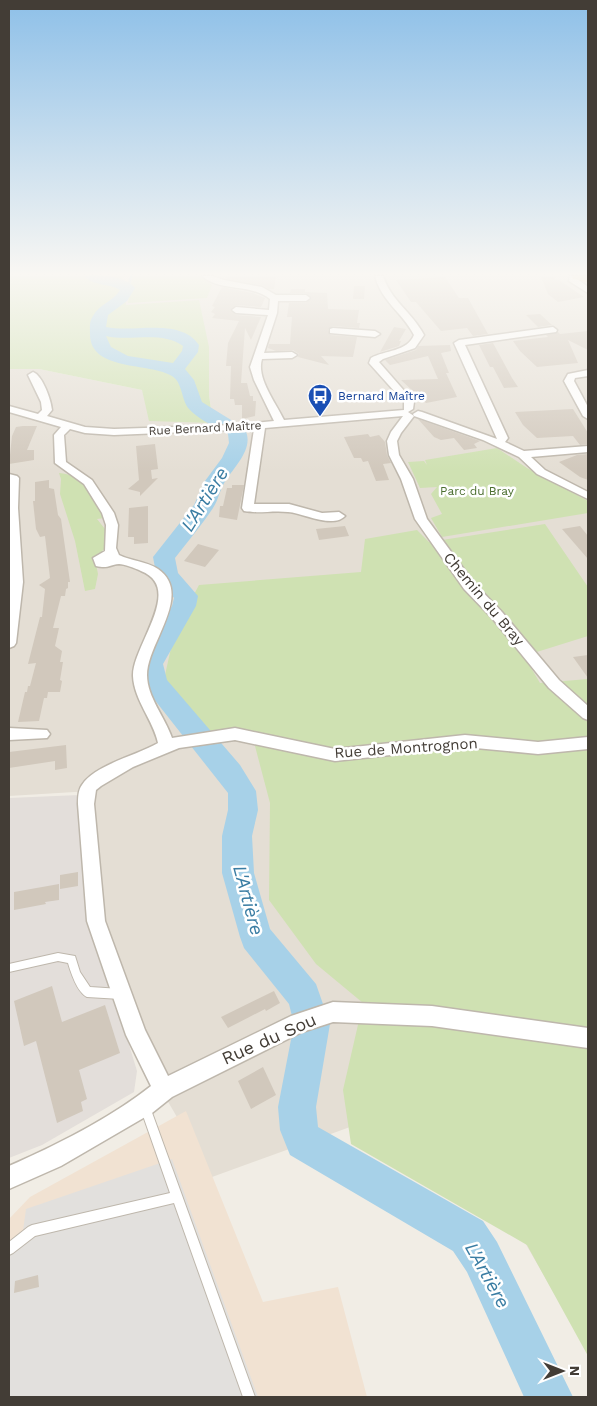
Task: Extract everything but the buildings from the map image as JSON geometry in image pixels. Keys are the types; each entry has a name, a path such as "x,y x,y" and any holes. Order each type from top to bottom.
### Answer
{"street":[{"path":"264,342 255,367 257,376 281,424"},
{"path":"374,342 371,351 374,363 409,402 410,413 442,421 523,455 541,472 588,496"},
{"path":"371,351 408,348 416,342"},
{"path":"469,342 459,343 503,438 498,444"},
{"path":"259,356 292,355"},
{"path":"588,373 575,374 571,376 569,381 588,416"},
{"path":"33,375 46,402 47,410 41,416"},
{"name":"Rue Bernard Maître","path":"9,408 41,416 68,426 114,432 230,428 410,413"},
{"name":"Chemin du Bray","path":"410,413 396,432 392,441 394,454 407,479 421,519 469,586 498,616 554,684 588,714"},
{"path":"68,426 60,435 61,463 88,482 108,513 112,525 114,556 156,573 162,580 166,595 162,612 141,665 140,677 157,724 164,737 173,744"},
{"path":"260,426 248,508 289,508 322,518 339,516"},
{"path":"523,455 588,449"},
{"path":"9,643 16,582 12,544 11,478"},
{"path":"9,734 42,734"},
{"name":"Rue de Montrognon","path":"121,994 96,921 86,804 88,788 95,781 127,763 173,744 235,734 335,755 465,741 538,748 588,743"},
{"path":"121,994 136,1035 164,1089"},
{"name":"Rue du Sou","path":"9,1178 53,1158 144,1105 164,1089 307,1019 333,1012 432,1016 588,1038"}],"lane":[{"path":"9,968 58,957 72,959 76,974 87,992 121,994"},
{"path":"144,1105 249,1397"},
{"path":"9,1249 32,1231 177,1197"}],"shaded area":[{"path":"159,342 588,342 588,1352 520,1234 350,1127 212,1177 153,1076 103,911 91,791 9,796 9,369 39,369 142,390 213,422 209,395"},
{"path":"79,795 94,929 137,1071 134,1092 42,1145 9,1158 9,798"},
{"path":"186,1111 263,1302 338,1287 367,1397 9,1397 9,1219 30,1197"},
{"path":"172,1159 258,1397 9,1397 9,1242 23,1231 26,1209"}],"green space":[{"path":"9,342 208,342 209,395 213,423 149,421 142,390 39,369 9,369"},
{"name":"Parc du Bray","path":"497,448 527,468 588,501 588,513 442,537 431,518 442,514 431,494 437,487 420,488 408,462 424,461 427,465 425,460"},
{"path":"59,473 76,478 88,488 105,518 97,519 109,534 105,548 95,559 98,574 95,589 85,591 75,541 60,494 61,479"},
{"path":"545,524 588,587 588,636 524,656 540,683 588,679 588,1356 527,1245 351,1144 343,1090 363,1003 316,964 269,900 270,803 251,731 186,735 163,684 175,630 199,585 361,572 365,539 417,530 429,542"}],"waterway":[{"name":"L'Artière","path":"99,342 104,350 114,357 157,364 181,374 186,380 195,405 237,432 238,443 231,459 215,481 204,506 164,557 167,573 186,596 184,606 150,664 155,683 230,773 242,791 243,810 237,836 238,873 256,937 304,996 312,1024 297,1107 299,1130 304,1141 468,1236 482,1257 543,1387 550,1397"},
{"name":"L'Artière","path":"176,370 190,352 191,345 186,342"}],"place":[{"name":"Bernard Maître","path":"320,417"}]}
